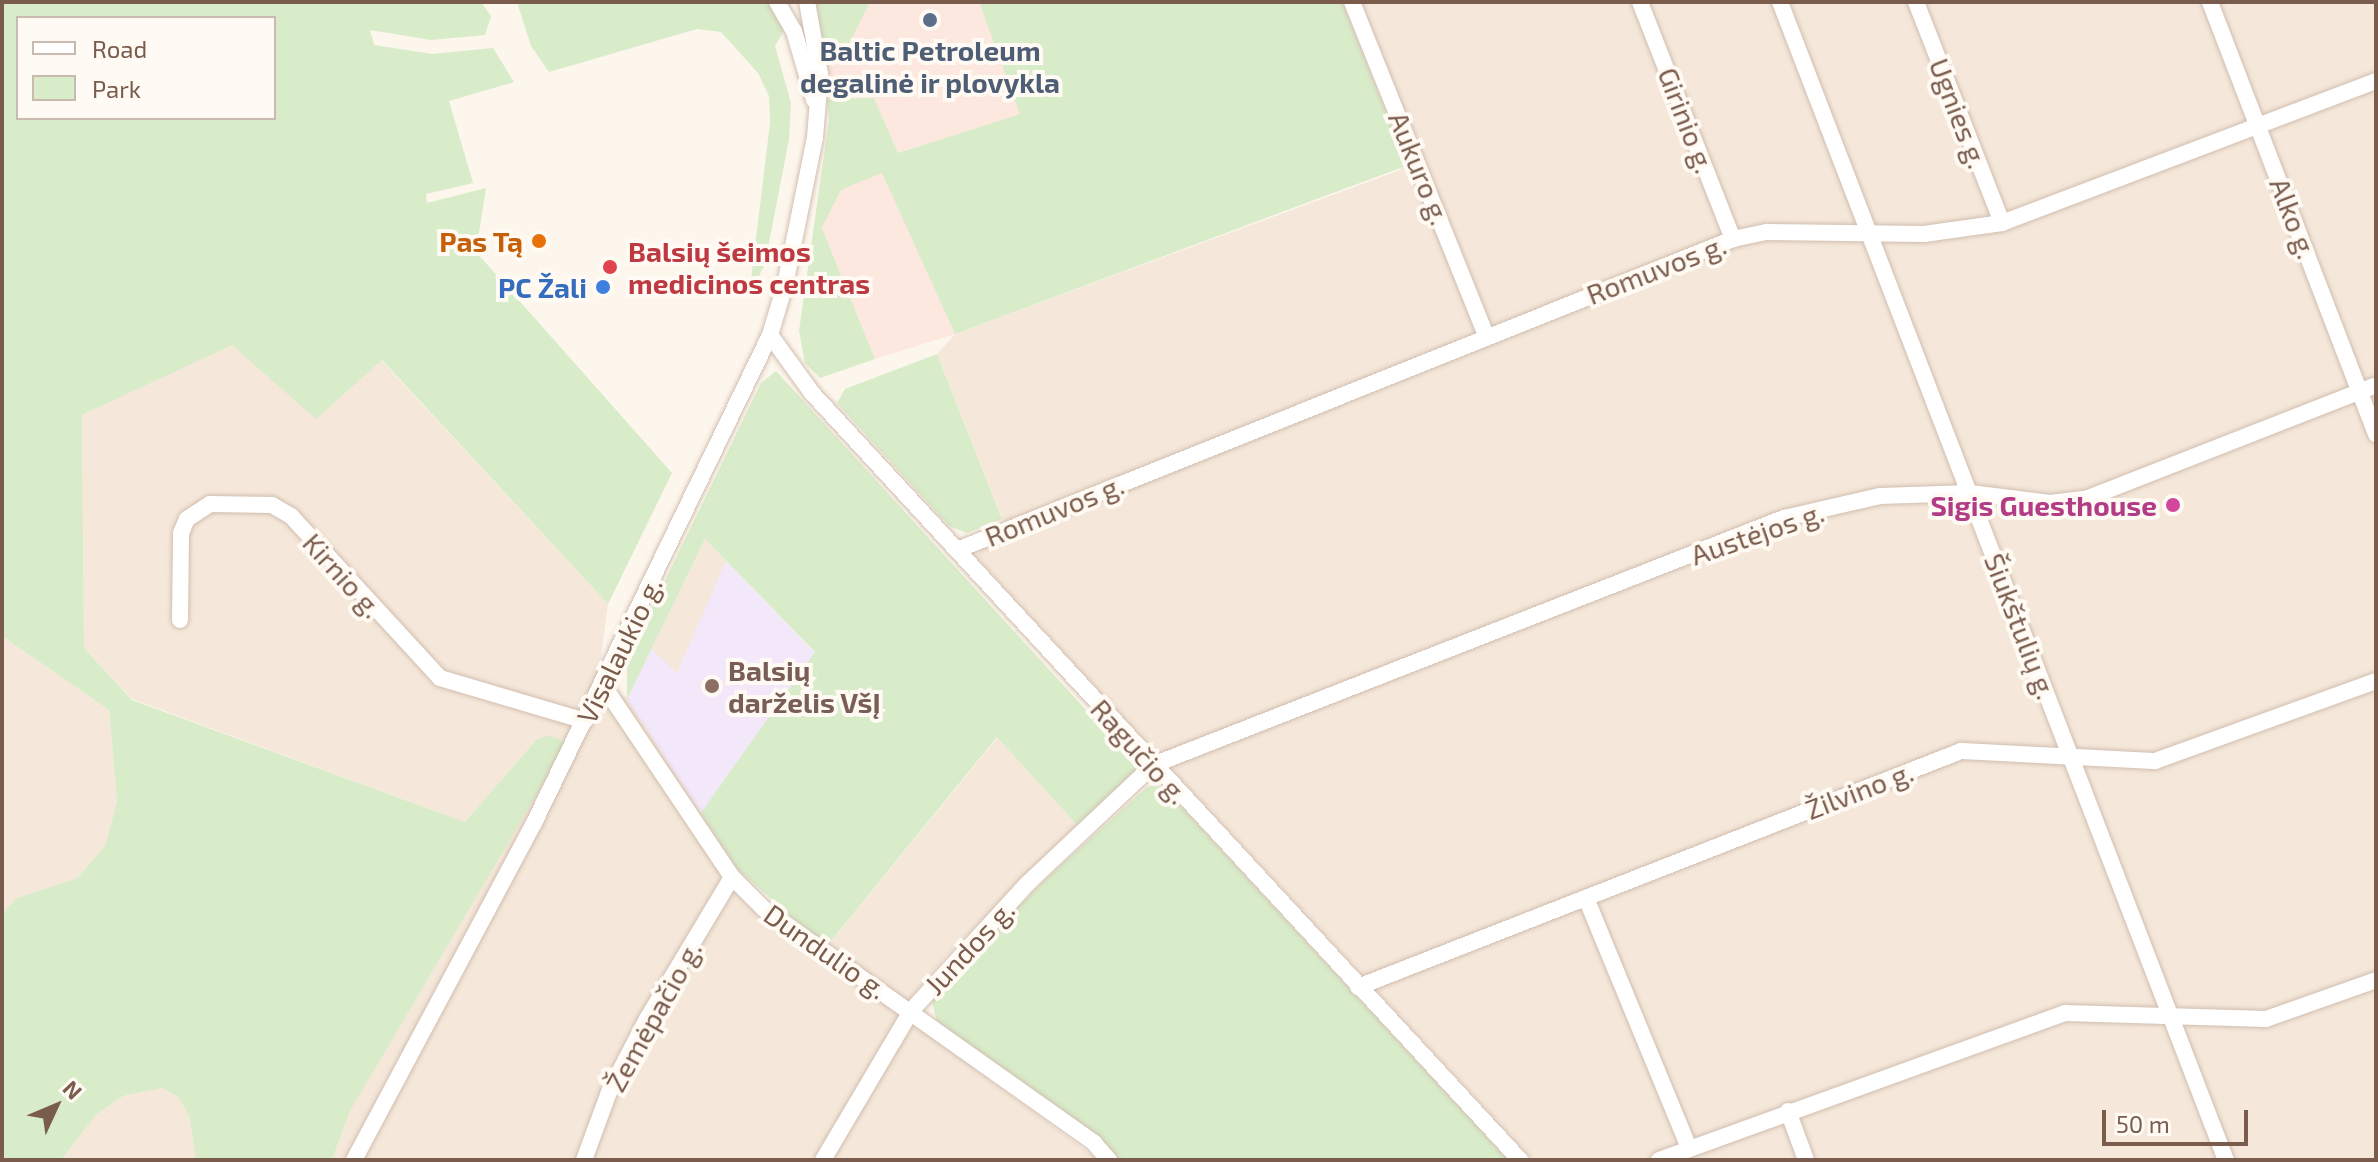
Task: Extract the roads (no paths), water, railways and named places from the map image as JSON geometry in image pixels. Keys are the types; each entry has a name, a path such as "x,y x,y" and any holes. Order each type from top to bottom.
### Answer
{"street":[{"name":"Visalaukio g.","path":"777,2 794,31 817,114"},
{"name":"Visalaukio g.","path":"354,1160 585,721 770,335 807,186 817,114 820,74 807,2"},
{"name":"Aukuro g.","path":"1352,2 1486,335"},
{"name":"Girinio g.","path":"1640,2 1733,239"},
{"name":"Šiukštulių g.","path":"1780,2 2226,1160"},
{"name":"Ugnies g.","path":"1916,2 2002,223"},
{"name":"Alko g.","path":"2210,2 2376,434"},
{"name":"Romuvos g.","path":"957,550 1486,335 1733,239 1767,232 1959,232 2002,223 2260,129 2376,81"},
{"name":"Ragučio g.","path":"770,335 812,393 1520,1160"},
{"name":"Austėjos g.","path":"1153,765 1784,518 1880,496 1970,493 2050,503 2088,498 2376,385"},
{"name":"Kirnio g.","path":"180,620 181,533 187,519 210,504 272,505 291,516 440,678 585,721"},
{"name":"Žilvino g.","path":"1358,987 1961,751 2073,760 2155,761 2376,681"},
{"name":"Dundulio g.","path":"603,685 732,877 764,909 1094,1143 1109,1160"},
{"name":"Jundos g.","path":"823,1160 911,1011 1028,883 1153,765"},
{"name":"Žemėpačio g.","path":"584,1160 609,1092 647,1019 732,877"},
{"path":"1586,898 1689,1148"},
{"path":"1659,1160 2065,1013 2266,1019 2376,980"},
{"path":"1788,1111 1806,1160"}],"place":[{"name":"Baltic Petroleum degalinė ir plovykla","path":"930,20"},
{"name":"Pas Tą","path":"539,241"},
{"name":"Balsių šeimos medicinos centras","path":"610,267"},
{"name":"PC Žali","path":"603,287"},
{"name":"Sigis Guesthouse","path":"2173,505"},
{"name":"Balsių darželis VšĮ","path":"712,686"}]}
